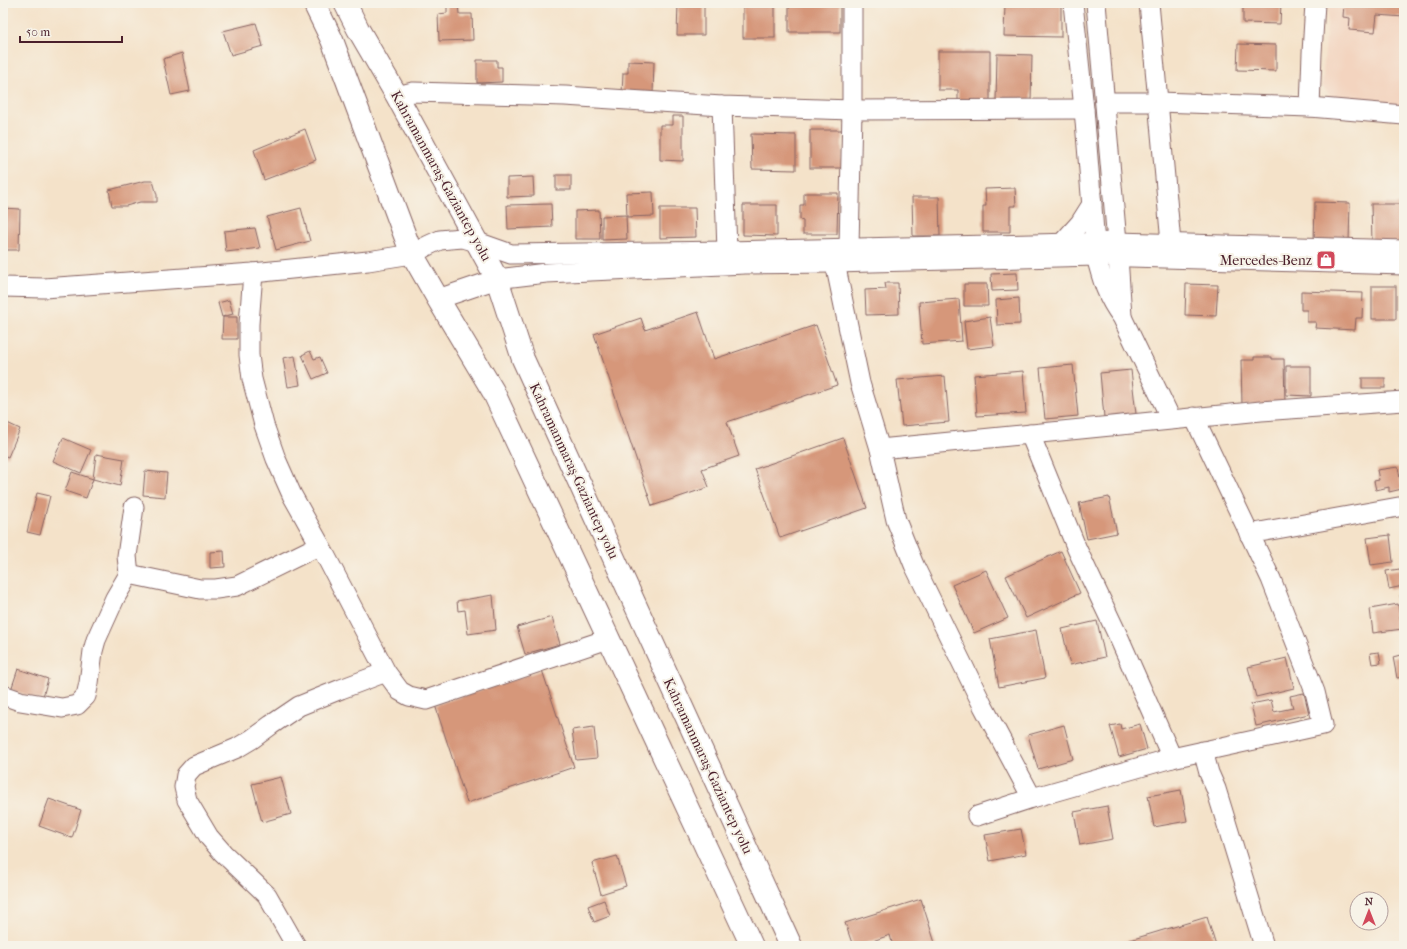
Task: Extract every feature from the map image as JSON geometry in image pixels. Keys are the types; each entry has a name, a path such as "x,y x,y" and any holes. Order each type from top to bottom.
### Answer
{"highway":[{"path":"314,3 332,40 412,254 493,391 752,946"},
{"name":"Kahramanmaraş-Gaziantep yolu","path":"345,3 497,279 523,359 791,946"}],"street":[{"path":"849,247 852,110 852,3"},
{"path":"1073,3 1096,249 1106,289 1112,303 1122,317 1171,419"},
{"path":"1096,3 1106,102 1122,317"},
{"path":"1149,3 1171,243"},
{"path":"1310,107 1315,3"},
{"path":"397,96 413,92 565,96 722,106 852,110 1084,109"},
{"path":"1106,102 1158,102 1310,107 1404,115"},
{"path":"722,106 727,251"},
{"path":"1062,243 1080,223 1092,204"},
{"path":"3,287 44,288 253,273 368,261 412,254 440,240 463,238 511,254 691,259 745,264 835,263 1118,249 1404,265"},
{"path":"438,299 497,279 691,259 727,251 1062,243 1096,249"},
{"path":"1118,249 1171,243 1404,250"},
{"path":"835,263 860,383 880,449 896,520 914,565 983,706 1032,798"},
{"path":"253,273 249,324 249,355 252,379 264,425 276,459 292,495 320,545 386,672 400,691 409,696 426,700 608,639"},
{"path":"880,449 1260,410 1404,401"},
{"path":"977,816 1032,798 1172,758 1323,725 1315,692 1271,579 1194,417"},
{"path":"1030,434 1077,549 1120,640 1172,758"},
{"path":"1250,534 1404,506"},
{"path":"3,695 20,701 62,708 77,705 86,696 96,640 115,598 130,574 127,556 134,507"},
{"path":"130,574 200,589 216,589 237,586 320,545"},
{"path":"296,946 267,895 223,853 209,837 187,800 184,787 186,775 194,766 237,748 252,739 271,724 299,706 386,672"},
{"path":"1203,751 1264,946"}],"shaded area":[{"path":"1329,3 1404,3 1404,106 1336,102 1322,86"}],"building":[{"path":"678,3 704,3 704,35 677,35"},
{"path":"743,3 775,3 775,38 743,38"},
{"path":"789,3 840,3 840,32 789,32"},
{"path":"1005,3 1061,3 1061,37 1004,36"},
{"path":"1243,3 1281,3 1280,24 1243,23"},
{"path":"1344,3 1404,3 1404,17 1377,15 1375,32 1349,30 1350,18 1343,17"},
{"path":"458,5 459,14 472,14 473,40 439,41 438,14 447,13 447,6"},
{"path":"256,23 263,46 231,55 223,31"},
{"path":"1238,44 1276,45 1276,71 1237,70"},
{"path":"938,51 990,51 990,102 958,102 958,90 938,90"},
{"path":"182,53 190,91 171,95 163,59"},
{"path":"997,54 1032,55 1031,102 996,102"},
{"path":"477,60 497,60 497,67 502,67 502,82 477,83"},
{"path":"628,61 654,62 653,93 622,93 623,73 628,73"},
{"path":"673,116 683,116 683,161 660,160 660,125 673,125"},
{"path":"305,129 316,160 264,180 254,150"},
{"path":"810,130 842,130 842,168 810,168"},
{"path":"751,134 796,135 796,170 752,169"},
{"path":"556,175 571,175 571,190 556,190"},
{"path":"533,177 534,196 507,197 507,178"},
{"path":"145,181 153,181 157,195 157,202 140,202 126,206 112,206 109,190"},
{"path":"1015,188 1016,206 1010,206 1010,232 983,232 983,206 986,206 985,189"},
{"path":"653,192 654,216 627,217 626,193"},
{"path":"804,193 838,193 837,234 803,234 803,221 800,220 800,205 804,205"},
{"path":"912,197 939,197 940,236 913,236"},
{"path":"1315,202 1350,203 1349,242 1314,241"},
{"path":"551,204 552,227 508,229 507,205"},
{"path":"1371,204 1404,204 1404,242 1372,242"},
{"path":"743,205 777,205 777,236 743,235"},
{"path":"3,208 20,209 19,250 3,250"},
{"path":"301,208 310,241 276,250 267,217"},
{"path":"660,208 695,208 696,237 660,238"},
{"path":"599,210 600,239 575,239 575,211"},
{"path":"626,215 627,239 602,240 602,216"},
{"path":"255,228 260,248 226,252 224,231"},
{"path":"1017,273 1018,290 992,291 991,274"},
{"path":"885,283 898,283 899,314 866,315 865,290 886,289"},
{"path":"964,284 987,284 988,306 964,306"},
{"path":"1186,284 1218,285 1216,316 1185,315"},
{"path":"1372,286 1396,286 1396,319 1372,319"},
{"path":"1301,291 1363,293 1362,318 1356,318 1355,330 1315,328 1316,322 1307,322 1307,310 1301,310"},
{"path":"1019,298 1020,324 997,325 996,300"},
{"path":"959,299 962,341 922,344 919,302"},
{"path":"229,300 233,314 222,317 218,303"},
{"path":"698,312 714,359 816,325 837,385 727,422 739,456 702,469 709,487 652,506 594,334 641,318 645,330"},
{"path":"223,317 237,317 237,339 222,339"},
{"path":"990,317 994,346 967,349 964,321"},
{"path":"310,351 314,359 320,357 327,373 313,379 302,355"},
{"path":"295,356 300,385 288,387 283,358"},
{"path":"1254,357 1284,359 1285,404 1242,405 1241,360 1254,360"},
{"path":"1073,365 1078,416 1045,419 1040,368"},
{"path":"1286,366 1311,366 1311,396 1286,395"},
{"path":"1131,370 1136,414 1104,417 1100,373"},
{"path":"1023,371 1026,413 977,416 974,375"},
{"path":"945,376 949,422 902,426 897,380"},
{"path":"1362,378 1385,378 1385,388 1362,388"},
{"path":"3,421 20,429 8,457 3,455"},
{"path":"63,438 91,450 81,473 53,461"},
{"path":"843,438 867,508 780,538 755,469"},
{"path":"96,454 124,459 120,486 93,479"},
{"path":"1398,467 1402,489 1389,492 1389,487 1376,490 1374,481 1379,480 1377,470"},
{"path":"145,471 167,473 165,497 143,495"},
{"path":"72,472 93,479 86,498 65,491"},
{"path":"37,493 50,496 40,535 27,532"},
{"path":"1109,497 1117,533 1087,539 1079,503"},
{"path":"1390,535 1393,562 1371,565 1367,538"},
{"path":"224,551 225,567 210,568 210,552"},
{"path":"1061,551 1080,593 1026,618 1006,576"},
{"path":"1400,569 1403,586 1389,589 1386,571"},
{"path":"986,570 1008,618 974,633 952,585"},
{"path":"1404,594 1404,615 1403,615 1400,595"},
{"path":"493,595 496,630 468,634 465,610 458,611 457,601"},
{"path":"1398,604 1402,629 1373,633 1370,609"},
{"path":"552,617 560,644 525,654 517,627"},
{"path":"1097,621 1105,657 1070,665 1062,629"},
{"path":"1036,630 1045,678 999,687 990,639"},
{"path":"1379,652 1381,663 1372,664 1370,653"},
{"path":"1404,654 1404,677 1397,678 1393,657"},
{"path":"1287,658 1294,688 1256,697 1248,667"},
{"path":"18,669 48,679 42,700 11,690"},
{"path":"542,670 574,767 467,803 435,705"},
{"path":"1304,693 1309,714 1256,726 1251,704 1271,700 1274,712 1293,708 1290,696"},
{"path":"1120,724 1121,729 1140,724 1147,749 1119,757 1110,726"},
{"path":"1064,725 1073,759 1038,769 1028,735"},
{"path":"594,727 597,758 576,760 572,730"},
{"path":"281,777 291,814 262,822 252,784"},
{"path":"1181,790 1187,821 1154,827 1148,796"},
{"path":"49,799 81,810 72,838 39,826"},
{"path":"1107,806 1113,839 1080,845 1074,812"},
{"path":"1021,829 1026,854 990,861 985,835"},
{"path":"617,856 626,886 601,894 592,863"},
{"path":"921,899 936,946 893,946 890,935 858,946 853,946 845,923"},
{"path":"604,900 610,916 594,922 588,906"},
{"path":"1207,917 1216,946 1110,946"}],"place":[{"name":"Mercedes-Benz","path":"1326,260"}]}
